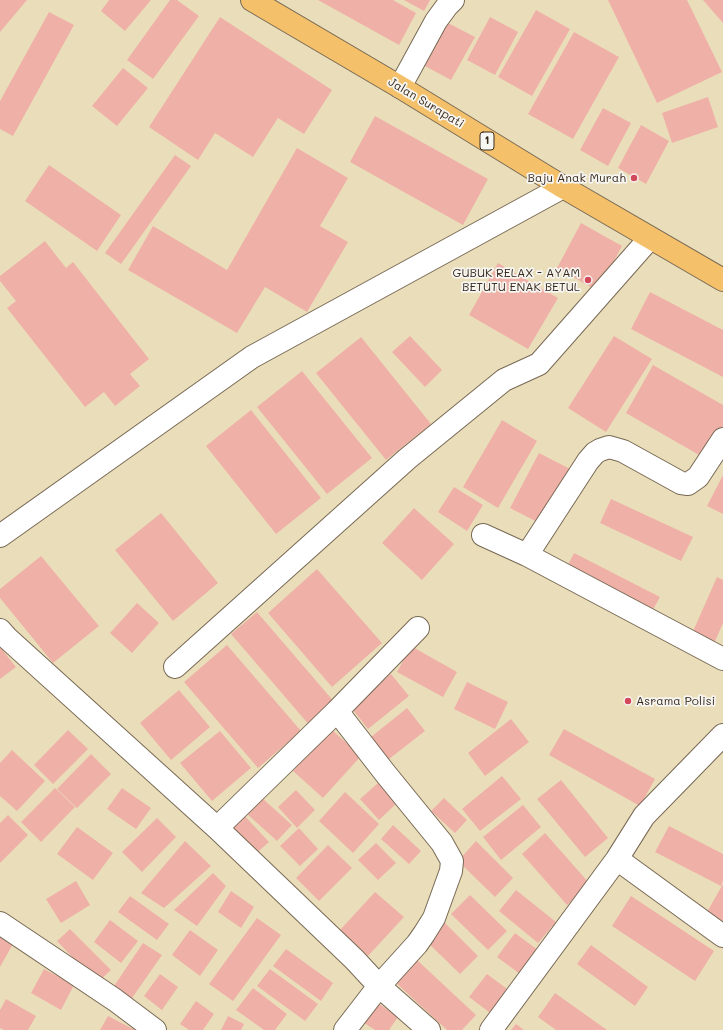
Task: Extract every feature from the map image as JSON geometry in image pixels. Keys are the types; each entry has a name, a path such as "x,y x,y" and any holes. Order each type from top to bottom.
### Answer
{"highway":[{"name":"Jalan Surapati","path":"252,0 400,87 563,187 723,280"}],"street":[{"path":"400,87 436,21 453,0"},
{"path":"0,536 252,357 563,187"},
{"path":"175,667 406,459 504,380 538,364 650,238"},
{"path":"527,555 588,461 600,450 609,447 623,451 680,483 688,484 698,477 723,439"},
{"path":"483,535 527,555 723,659"},
{"path":"217,828 337,711 418,628"},
{"path":"0,630 217,828 355,960 379,986 429,1030"},
{"path":"337,711 442,843 452,861 451,871 434,918 416,944 379,986 345,1030"},
{"path":"491,1030 617,859 644,816 723,735"},
{"path":"617,859 723,936"},
{"path":"0,923 115,1000 156,1030"}],"building":[{"path":"0,0 27,0 0,32"},
{"path":"109,0 151,0 125,31 101,11"},
{"path":"170,0 177,0 199,16 153,79 127,60"},
{"path":"318,0 393,0 416,13 399,45"},
{"path":"404,0 430,0 424,11"},
{"path":"608,0 687,0 722,72 657,103"},
{"path":"703,0 723,0 723,23"},
{"path":"536,10 570,29 532,96 498,77"},
{"path":"49,12 74,25 13,136 0,129 0,101"},
{"path":"220,17 332,90 304,134 278,118 253,157 215,133 198,160 149,127"},
{"path":"490,17 518,32 495,75 467,60"},
{"path":"446,22 475,37 451,80 423,65"},
{"path":"574,32 619,57 573,139 528,114"},
{"path":"123,68 148,88 117,126 92,106"},
{"path":"708,97 718,127 672,143 662,113"},
{"path":"603,108 631,123 608,166 580,150"},
{"path":"375,116 488,179 463,225 350,162"},
{"path":"641,125 669,141 646,184 618,168"},
{"path":"297,148 348,178 320,226 348,242 307,312 265,287 237,333 128,270 153,226 227,270"},
{"path":"175,155 191,166 121,264 105,253"},
{"path":"49,165 121,215 97,251 25,201"},
{"path":"581,223 622,246 598,291 557,268"},
{"path":"45,241 66,268 73,262 149,359 130,374 140,386 115,406 104,392 85,407 7,308 16,301 0,281 0,276"},
{"path":"498,263 558,298 528,349 469,315"},
{"path":"650,292 723,330 723,377 631,329"},
{"path":"410,336 442,370 425,387 392,352"},
{"path":"614,336 652,359 606,432 568,408"},
{"path":"361,337 431,424 386,460 316,373"},
{"path":"653,365 723,405 723,429 706,459 626,413"},
{"path":"302,371 372,458 327,494 257,407"},
{"path":"251,410 321,498 276,534 206,446"},
{"path":"502,420 537,441 498,508 463,487"},
{"path":"539,453 572,470 543,525 510,508"},
{"path":"723,475 723,514 707,506"},
{"path":"454,487 483,505 467,531 438,512"},
{"path":"611,499 693,537 681,561 600,523"},
{"path":"414,508 454,544 422,580 382,543"},
{"path":"161,513 218,583 173,621 115,550"},
{"path":"574,553 660,597 651,613 566,569"},
{"path":"41,556 99,626 53,663 0,598 0,589"},
{"path":"317,569 382,643 332,687 268,613"},
{"path":"717,577 723,580 723,623 712,648 690,638"},
{"path":"137,603 159,623 132,653 110,633"},
{"path":"257,612 336,704 310,726 231,634"},
{"path":"227,645 301,731 258,768 184,682"},
{"path":"411,646 457,672 443,697 397,672"},
{"path":"0,647 16,667 0,679"},
{"path":"391,674 409,696 368,729 350,706"},
{"path":"467,682 508,702 495,729 454,709"},
{"path":"179,690 210,727 171,760 140,723"},
{"path":"407,708 425,731 384,763 366,741"},
{"path":"511,719 529,742 485,776 468,753"},
{"path":"331,729 361,756 323,798 293,771"},
{"path":"564,729 655,779 640,806 549,755"},
{"path":"68,730 88,749 53,784 34,765"},
{"path":"220,731 251,768 212,801 180,763"},
{"path":"12,750 45,781 17,811 0,796 0,763"},
{"path":"91,754 111,774 77,808 57,789"},
{"path":"502,776 521,799 480,831 462,809"},
{"path":"561,780 608,838 585,857 537,799"},
{"path":"378,783 397,803 379,820 360,799"},
{"path":"55,788 75,807 41,842 21,822"},
{"path":"122,788 151,808 136,829 107,809"},
{"path":"296,790 315,810 297,828 278,807"},
{"path":"345,792 379,824 353,853 319,821"},
{"path":"261,797 292,825 277,841 246,813"},
{"path":"444,798 467,820 455,833 431,811"},
{"path":"523,805 541,827 501,860 483,837"},
{"path":"242,813 269,842 251,858 225,829"},
{"path":"8,815 28,835 0,863 0,823"},
{"path":"157,818 176,837 142,872 122,852"},
{"path":"393,825 421,851 409,864 381,839"},
{"path":"669,826 723,854 723,881 721,886 655,852"},
{"path":"77,827 113,853 93,880 57,854"},
{"path":"299,828 318,849 300,866 280,846"},
{"path":"545,833 590,884 567,905 522,854"},
{"path":"185,841 211,866 164,908 141,893"},
{"path":"476,841 513,878 495,897 458,861"},
{"path":"376,843 396,863 378,880 358,860"},
{"path":"328,845 352,868 319,901 296,878"},
{"path":"213,873 226,886 197,926 174,910"},
{"path":"76,881 90,905 61,923 46,899"},
{"path":"723,884 723,921 707,912"},
{"path":"516,890 556,922 538,943 499,911"},
{"path":"231,891 254,907 241,928 218,912"},
{"path":"375,892 404,917 368,956 340,930"},
{"path":"470,895 507,931 488,950 451,914"},
{"path":"130,896 169,924 157,940 118,912"},
{"path":"631,896 714,951 695,981 612,926"},
{"path":"257,918 281,935 233,1001 209,984"},
{"path":"441,919 478,956 460,974 423,938"},
{"path":"110,920 138,941 121,963 94,942"},
{"path":"70,929 111,970 97,983 57,941"},
{"path":"190,930 218,950 200,976 172,955"},
{"path":"515,933 542,953 524,977 497,957"},
{"path":"0,935 14,942 0,967"},
{"path":"143,943 162,955 130,1001 112,989"},
{"path":"591,945 648,987 635,1006 577,964"},
{"path":"286,949 333,983 321,1001 273,966"},
{"path":"416,959 476,1015 462,1030 447,1030 395,982"},
{"path":"44,969 74,985 61,1010 31,993"},
{"path":"270,969 318,1004 305,1021 257,986"},
{"path":"160,974 178,987 162,1010 144,996"},
{"path":"487,974 514,994 497,1018 469,997"},
{"path":"253,988 287,1014 275,1030 264,1030 236,1010"},
{"path":"555,993 607,1030 556,1030 538,1017"},
{"path":"6,999 36,1016 28,1030 4,1030 0,1028 0,1010"},
{"path":"196,1001 214,1014 203,1030 189,1030 180,1024"},
{"path":"375,1001 398,1017 389,1030 375,1030 361,1021"},
{"path":"108,1016 135,1030 100,1030"},
{"path":"228,1016 244,1024 241,1030 221,1030"},
{"path":"516,1024 524,1030 511,1030"}],"place":[{"name":"Baju Anak Murah","path":"634,178"},
{"name":"GUBUK RELAX - AYAM BETUTU ENAK BETUL","path":"588,280"},
{"name":"Asrama Polisi","path":"628,701"}]}
